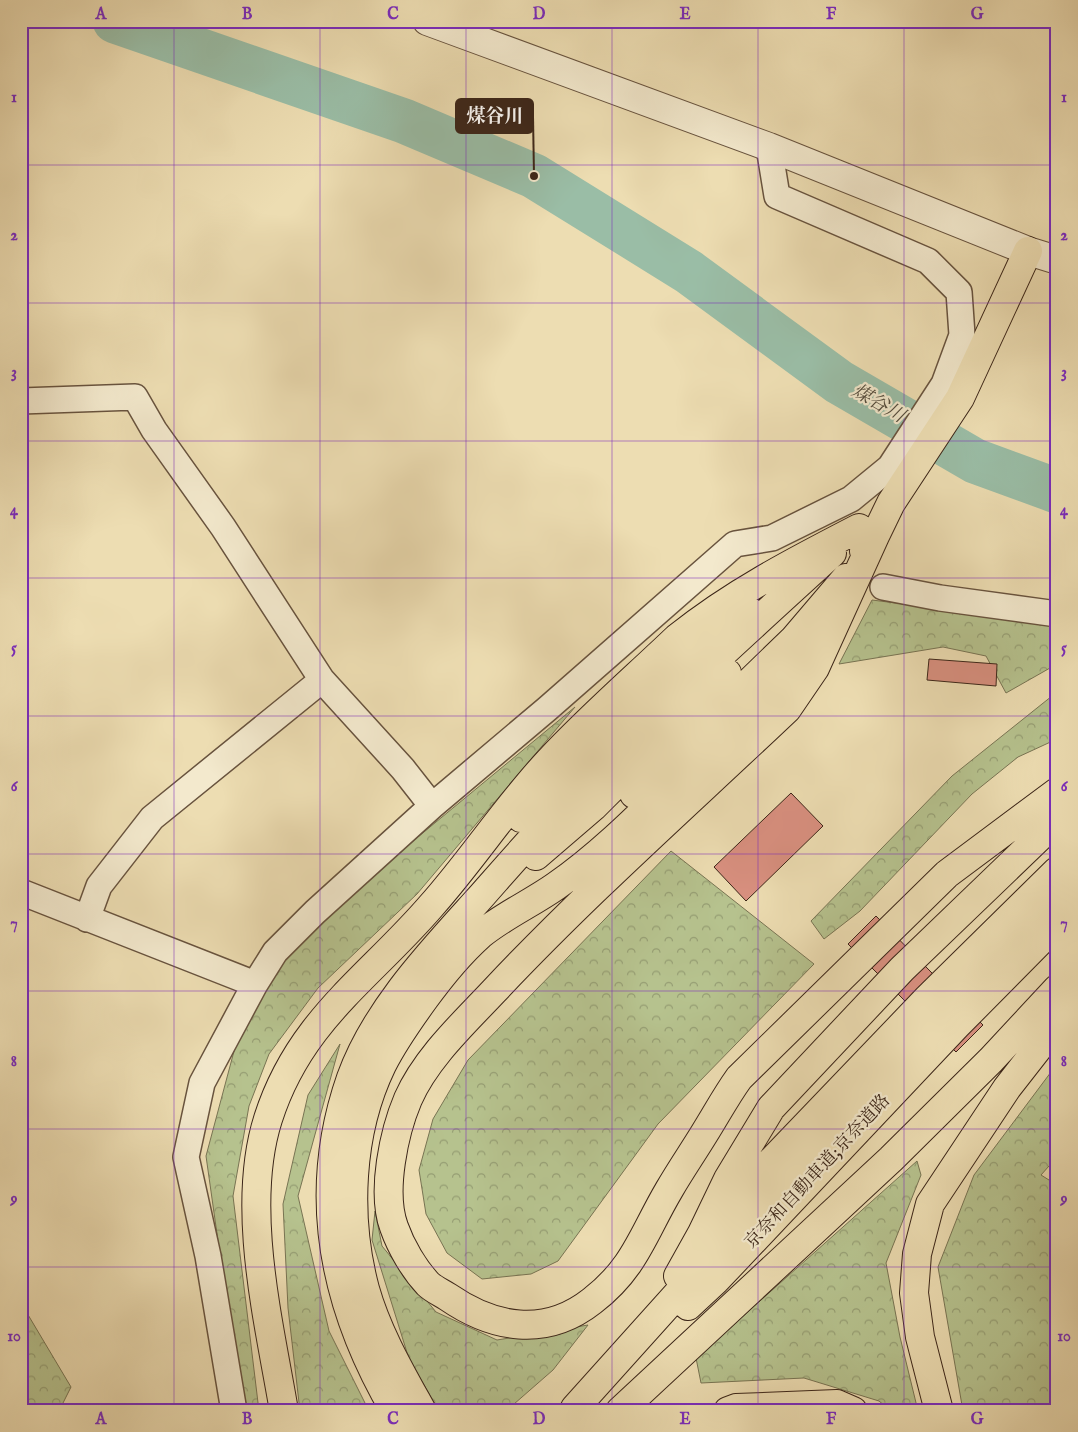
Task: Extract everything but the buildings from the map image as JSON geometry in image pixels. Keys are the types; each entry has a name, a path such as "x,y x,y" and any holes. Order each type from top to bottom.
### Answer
{"highway":[{"path":"422,1411 400,1372 366,1292 354,1229 353,1182 359,1143 367,1107 381,1068 401,1031 437,982 473,925 548,822 716,660 867,532 891,503 960,398 1028,251"},
{"path":"284,1411 262,1278 257,1216 259,1163 267,1120 286,1075 304,1042 331,1008 431,907 548,761 670,645 698,621 794,556 867,532"},
{"path":"395,1411 356,1334 339,1274 332,1234 331,1180 337,1133 351,1077 379,1021 423,961 473,925 557,885 616,837 765,696 799,657 846,578 867,532"},
{"path":"867,532 815,668 787,709 515,969 429,1064 409,1096 392,1154 389,1189 393,1225 406,1252 429,1284 475,1314 501,1323 532,1326 562,1318 590,1303 616,1280 638,1251 668,1191 727,1094 739,1078 947,874 1057,792"},
{"path":"649,1327 702,1233 728,1179 770,1108 902,969 1057,820"},
{"path":"728,1179 916,984 1057,845"},
{"path":"702,1233 928,998 1057,871"},
{"path":"573,1409 780,1180 1057,897"},
{"name":"京奈和自動車道;京奈道路","path":"573,1409 716,1280 957,1025 1057,924"},
{"name":"京奈和自動車道;京奈道路","path":"620,1411 891,1159 991,1060 1057,988"},
{"path":"939,1411 920,1338 914,1293 917,1254 930,1204 1007,1088 1057,1024"},
{"path":"728,1411 736,1408 837,1404 852,1411"}],"street":[{"path":"427,21 769,147 1028,251 1057,260"},
{"path":"234,1411 208,1256 186,1156 202,1083 255,984 275,952 432,806 547,709 735,544 772,538 851,499 890,467 944,384 962,335 959,292 928,261 777,196 769,147"},
{"path":"21,401 135,397 154,430 223,527 322,680 404,769 432,806"},
{"path":"772,538 794,556"},
{"path":"883,587 940,598 1057,614"},
{"path":"87,919 100,886 152,818 322,680"},
{"path":"21,892 255,984"}],"green space":[{"path":"872,600 1053,623 1050,668 1006,693 986,656 943,647 839,664"},
{"path":"1057,692 1057,739 1018,757 972,794 860,911 824,939 811,921 952,776"},
{"path":"575,707 417,894 318,988 269,1054 249,1106 233,1196 259,1411 242,1411 206,1156 237,1040 277,966 320,918"},
{"path":"671,851 814,964 658,1124 558,1261 531,1274 482,1279 447,1253 426,1214 419,1170 433,1119 468,1060"},
{"path":"340,1044 298,1196 329,1331 369,1411 300,1411 288,1308 283,1204 308,1095"},
{"path":"1057,1064 1057,1157 1041,1175 1057,1185 1057,1411 963,1411 938,1267 974,1175"},
{"path":"917,1161 921,1175 886,1263 900,1337 918,1411 891,1411 879,1401 804,1378 701,1383 696,1358"},
{"path":"375,1211 382,1246 436,1312 497,1340 588,1325 553,1370 506,1411 439,1411 409,1359 372,1240"},
{"path":"21,1303 71,1387 59,1411 21,1411"}],"waterway":[{"name":"煤谷川","path":"115,21 404,121 534,176 689,272 839,382 975,461 1057,491"}],"place":[{"name":"煤谷川","path":"534,176"}]}
